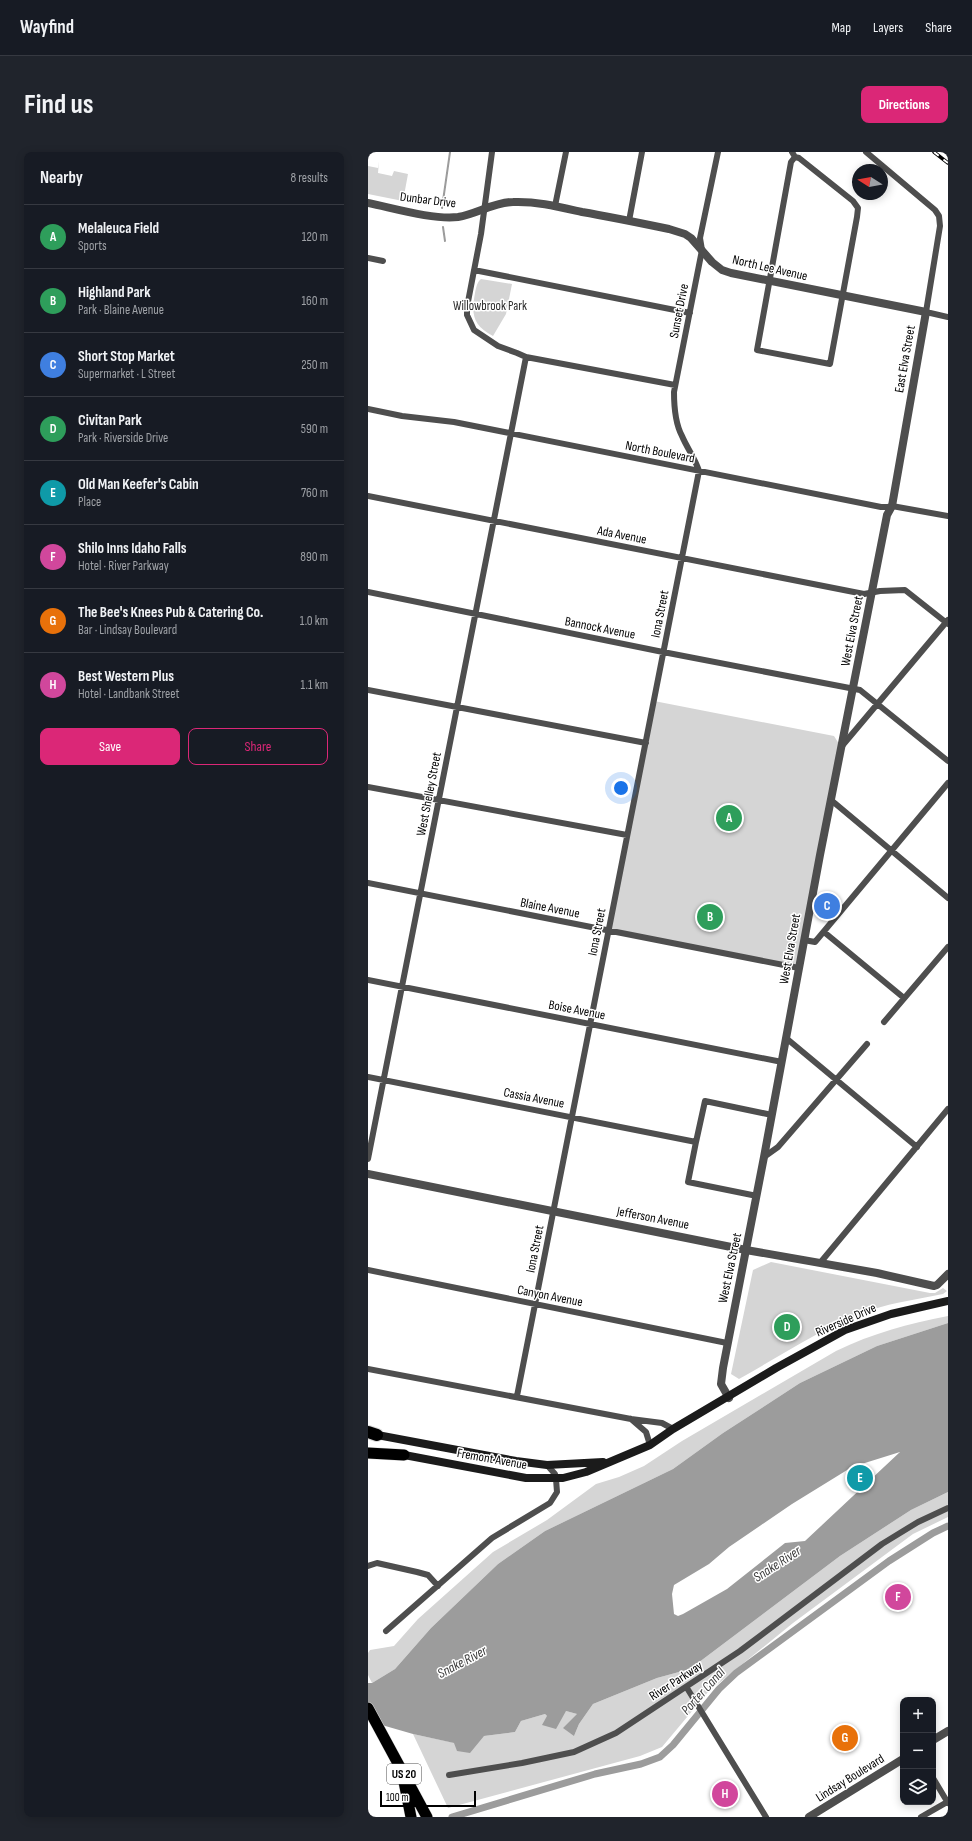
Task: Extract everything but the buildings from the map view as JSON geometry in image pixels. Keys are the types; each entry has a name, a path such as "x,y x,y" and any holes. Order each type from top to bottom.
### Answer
{"highway":[{"path":"368,1453 404,1455"},
{"name":"US 20","path":"368,1708 427,1817"},
{"path":"402,1770 411,1817"}],"main road":[{"name":"Riverside Drive","path":"719,1403 776,1368 845,1330 891,1314 948,1302"},
{"name":"Fremont Avenue","path":"368,1449 510,1475 556,1479 586,1472 650,1445 673,1429 719,1403"},
{"name":"Fremont Avenue","path":"371,1433 516,1461 547,1465 610,1462"}],"street":[{"path":"492,152 481,234 467,307 467,315 474,330 486,339 503,348 526,357 675,385"},
{"path":"556,206 566,152"},
{"path":"629,221 642,152"},
{"name":"Sunset Drive","path":"699,471 693,455 678,428 674,409 675,385 702,250 700,238 718,152"},
{"name":"East Elva Street","path":"866,152 935,210 939,216 940,226 892,506"},
{"path":"794,155 853,201 858,208 858,217 830,364 757,350 783,201 794,155"},
{"name":"North Lee Avenue","path":"484,210 496,204 531,202 629,221 685,234 712,262 722,270 770,282 948,317"},
{"name":"Dunbar Drive","path":"368,203 446,217 458,217 484,210"},
{"path":"368,258 383,261"},
{"path":"474,270 690,313"},
{"name":"West Shelley Street","path":"368,1158 526,357"},
{"name":"North Boulevard","path":"368,409 402,416 454,422 881,507 892,506 948,516"},
{"name":"Iona Street","path":"517,1396 699,471"},
{"name":"Ada Avenue","path":"368,496 864,594 905,590 947,622"},
{"name":"West Elva Street","path":"729,1398 721,1384 727,1343 757,1196 852,689 887,514 892,506"},
{"name":"Bannock Avenue","path":"368,592 663,652 860,690 948,761"},
{"path":"841,747 947,622"},
{"path":"368,690 646,743"},
{"path":"804,940 815,942 948,782"},
{"path":"368,787 627,835"},
{"path":"831,800 948,898"},
{"name":"Blaine Avenue","path":"368,883 799,968"},
{"path":"824,932 904,998"},
{"path":"884,1022 948,947"},
{"name":"Boise Avenue","path":"368,980 782,1062"},
{"path":"786,1038 917,1147"},
{"path":"764,1157 778,1147 867,1044"},
{"name":"Cassia Avenue","path":"368,1077 696,1142"},
{"path":"757,1196 688,1182 705,1101 772,1115"},
{"path":"820,1263 947,1112"},
{"name":"Jefferson Avenue","path":"368,1174 934,1286 948,1274"},
{"name":"Canyon Avenue","path":"368,1270 727,1343"},
{"path":"368,1369 517,1396 631,1419 662,1423 673,1429"},
{"path":"631,1419 646,1432 650,1445"},
{"path":"386,1630 492,1538 550,1503 557,1492 556,1479 555,1474 547,1465"},
{"name":"River Parkway","path":"449,1775 522,1763 574,1752 616,1733 687,1688 740,1651 882,1544 918,1522 948,1508"},
{"path":"368,1566 377,1563 428,1575 438,1586"},
{"path":"687,1688 766,1817"},
{"path":"936,1738 948,1731"},
{"name":"Lindsay Boulevard","path":"809,1817 900,1761"},
{"path":"921,1817 948,1802 936,1783"}],"green space":[{"path":"379,161 378,173 392,176 394,171 408,174 403,201 368,194 368,166 378,168"},
{"name":"Willowbrook Park","path":"481,279 512,284 506,314 493,336 481,328 475,319 473,307 476,289"},
{"path":"654,701 834,736 841,747 799,968 609,931"},
{"path":"771,1262 930,1293 935,1293 943,1288 947,1291 943,1294 880,1307 837,1324 739,1379 731,1374 753,1270"},
{"path":"948,1316 948,1323 877,1346 800,1383 723,1433 673,1469 545,1531 498,1564 431,1628 395,1669 372,1683 368,1675 368,1653 370,1650 394,1646 418,1619 493,1552 547,1520 596,1484 619,1477 644,1466 682,1441 836,1351 863,1339 891,1330"},
{"path":"948,1492 948,1517 913,1534 793,1623 708,1692 662,1747 640,1756 448,1808 413,1734 455,1743 484,1736 515,1732 521,1721 545,1714 547,1716 566,1711 577,1714 574,1736 579,1724 593,1704 657,1678 690,1669 840,1556 911,1510"}],"water":[{"name":"Snake River","path":"948,1323 948,1492 911,1510 840,1556 690,1669 657,1678 593,1704 579,1724 574,1736 563,1728 577,1714 566,1711 556,1729 542,1725 547,1716 545,1714 521,1721 515,1732 484,1736 470,1753 457,1751 454,1743 413,1734 368,1721 368,1683 372,1683 395,1669 431,1628 498,1564 545,1531 673,1469 723,1433 800,1383 877,1346","holes":["900,1452 805,1541 785,1543 727,1589 683,1614 678,1616 674,1614 672,1594 674,1585 709,1564 729,1547 792,1504 852,1467"]}],"waterway":[{"path":"442,208 450,152"},
{"path":"443,227 445,241"},
{"name":"Porter Canal","path":"452,1817 595,1774 641,1764 660,1757 673,1745 719,1689 736,1673 889,1561 933,1533 948,1526"}],"railway":[{"path":"934,152 948,163"}],"place":[{"name":"Melaleuca Field","path":"729,818"},
{"name":"Short Stop Market","path":"827,906"},
{"name":"Highland Park","path":"710,917"},
{"name":"Civitan Park","path":"787,1327"},
{"name":"Old Man Keefer's Cabin","path":"860,1478"},
{"name":"Shilo Inns Idaho Falls","path":"898,1597"},
{"name":"The Bee's Knees Pub & Catering Co.","path":"845,1738"},
{"name":"Best Western Plus","path":"725,1794"}]}
